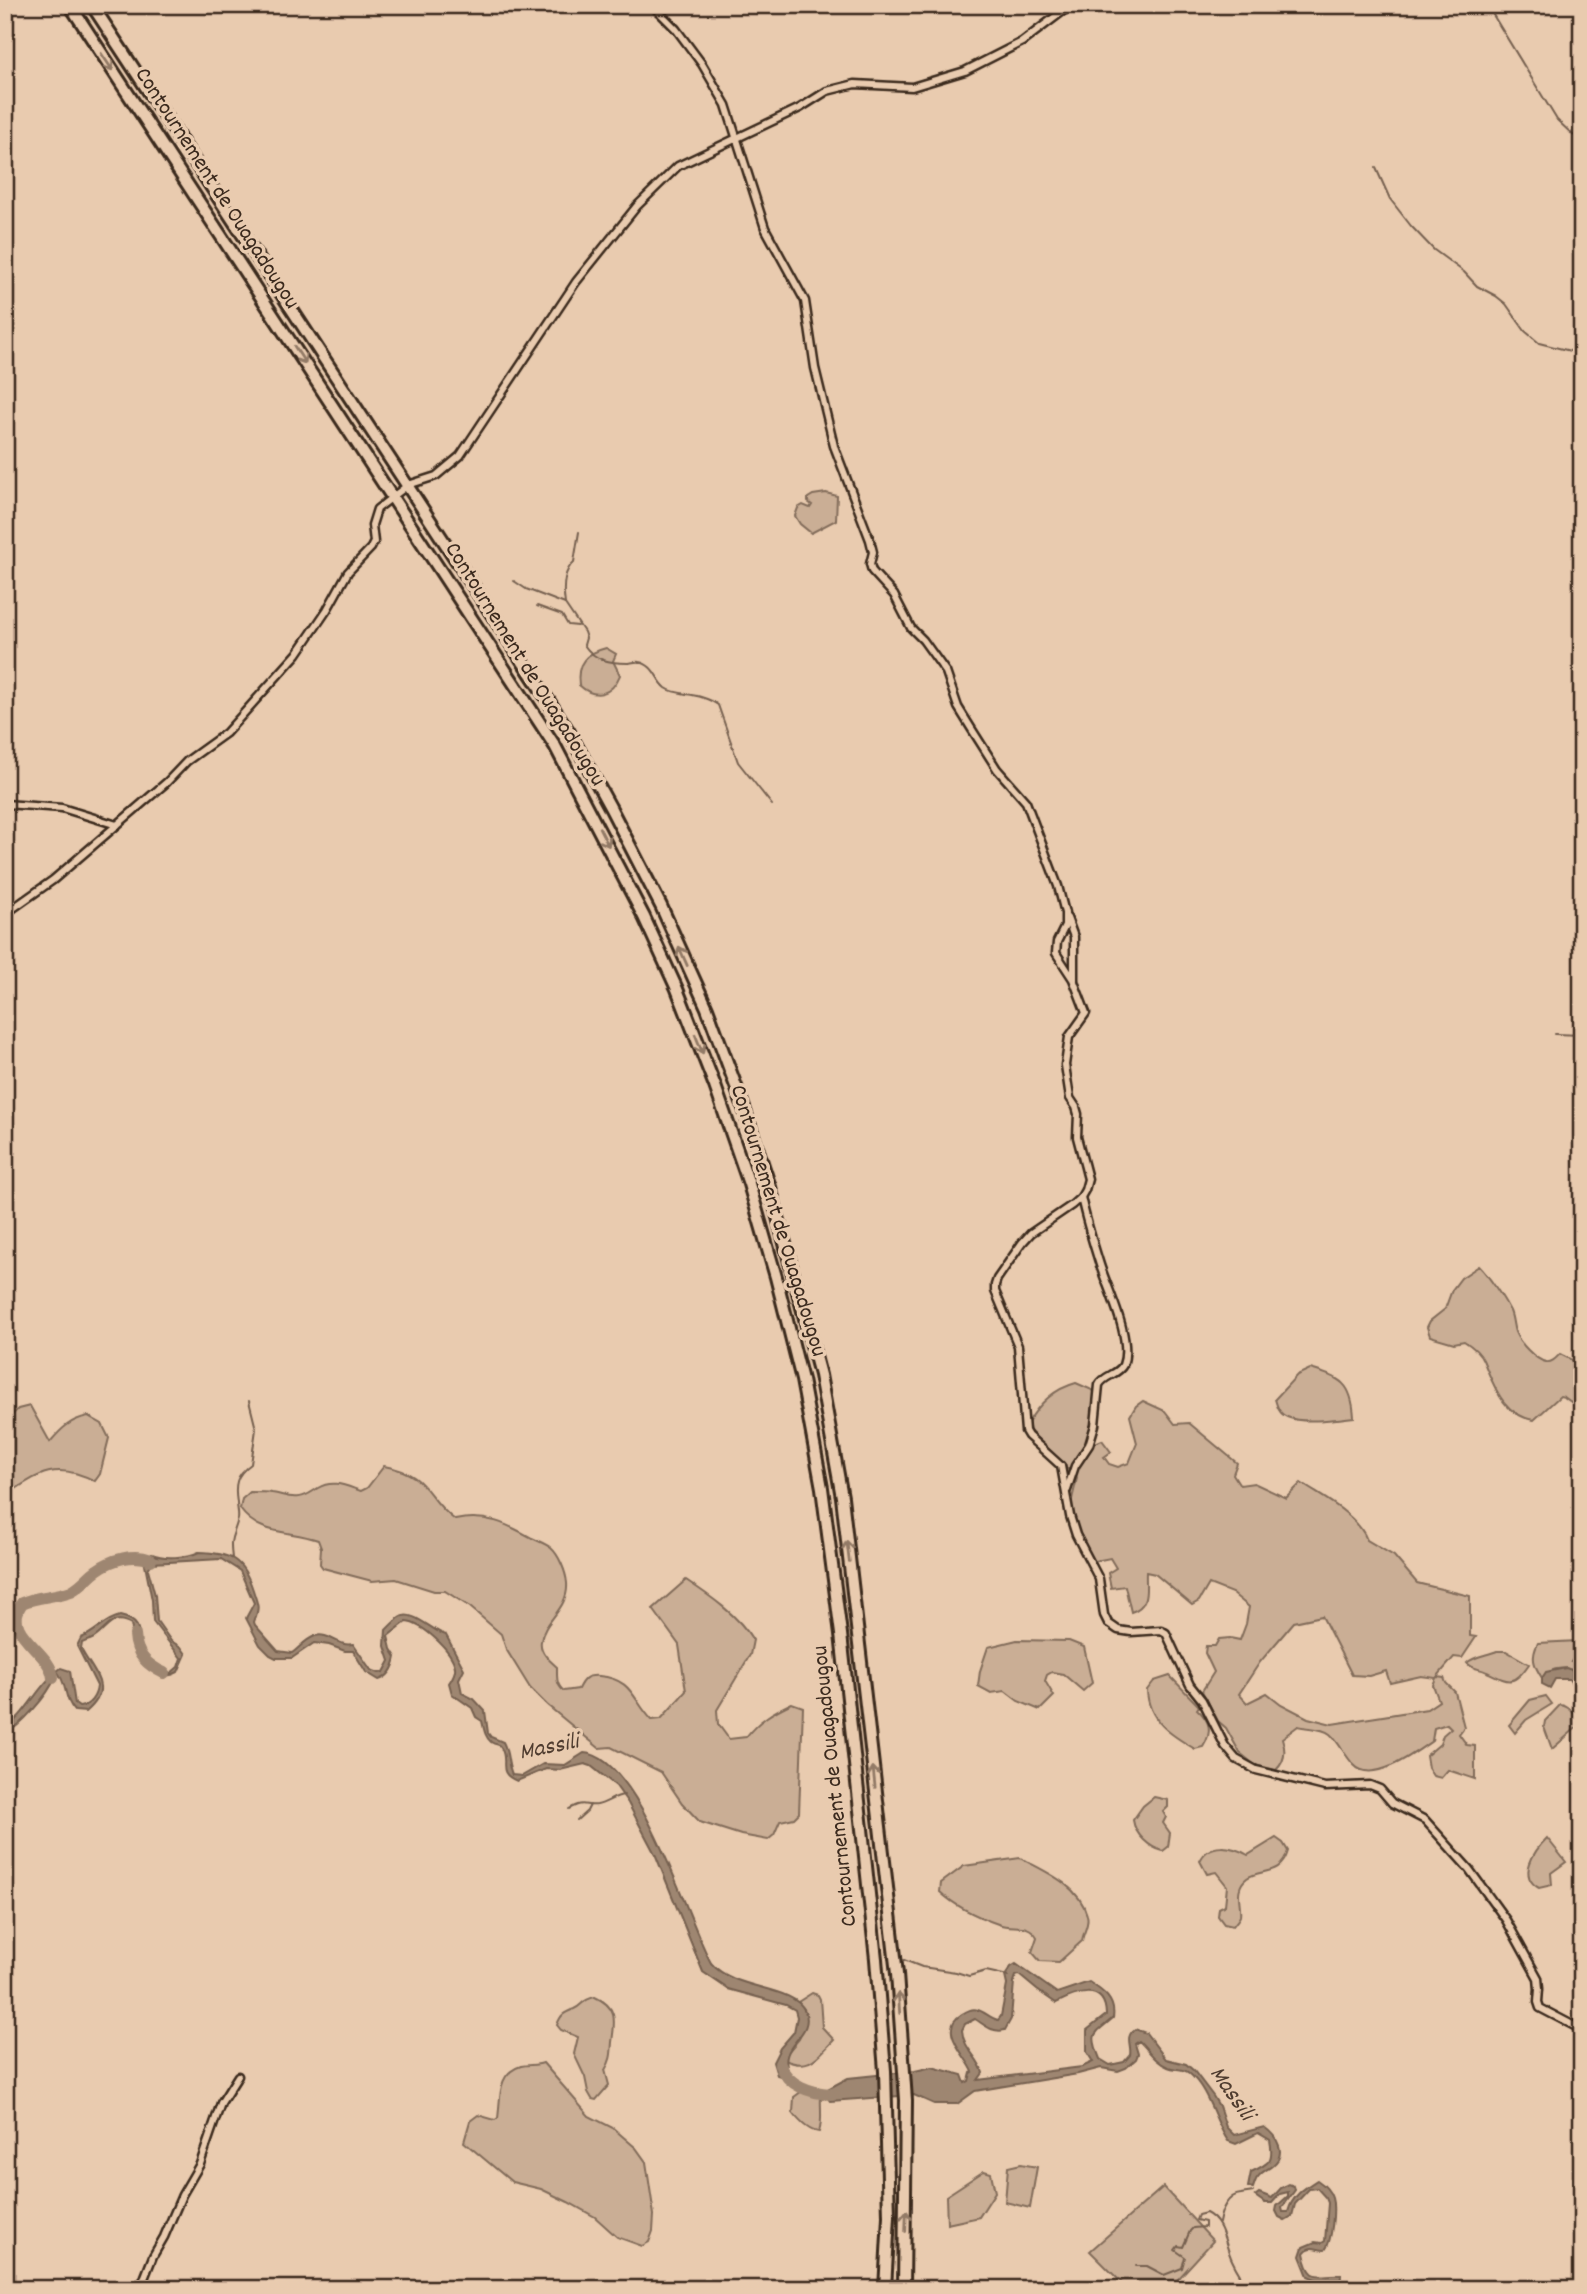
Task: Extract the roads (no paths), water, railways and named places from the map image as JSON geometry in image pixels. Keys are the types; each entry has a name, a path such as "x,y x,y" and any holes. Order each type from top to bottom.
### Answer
{"highway":[{"name":"Contournement de Ouagadougou","path":"70,5 555,746 599,827 677,989 716,1086 749,1184 802,1380 822,1488 841,1634 876,1959 885,2071 888,2216 885,2289"},
{"name":"Contournement de Ouagadougou","path":"92,5 569,732 661,906 707,1008 744,1108 769,1187 820,1375 842,1497 897,1974 906,2100 904,2289"}],"street":[{"path":"652,5 676,29 702,64 726,105 765,228 804,302 815,368 834,446 870,540 873,552 870,564 872,571 894,595 911,628 947,672 958,707 997,769 1026,802 1074,937 1074,984"},
{"path":"5,914 53,880 187,761 226,733 297,654 327,610 348,572 371,548 374,541 372,525 377,509 408,485 436,476 460,456 576,282 637,206 678,166 800,108 827,92 855,84 912,87 965,71 1022,42 1071,5"},
{"path":"5,804 62,808 117,825"},
{"path":"1065,913 1065,926 1055,948 1056,953 1074,984 1086,1013 1069,1037 1065,1065 1070,1098 1078,1114 1077,1136 1087,1179 1081,1197 1100,1267 1118,1315 1125,1356 1119,1371 1102,1380 1099,1385 1096,1425 1089,1445 1075,1466 1066,1492"},
{"path":"1081,1197 1031,1233 995,1285 995,1291 1018,1346 1025,1431 1061,1466 1066,1503 1076,1535 1099,1579 1104,1615 1108,1623 1118,1630 1161,1630 1166,1633 1190,1685 1202,1700 1225,1746 1236,1759 1256,1770 1325,1787 1370,1785 1380,1789 1392,1802 1425,1820 1469,1869 1506,1920 1538,1978 1540,2008 1582,2030"},
{"path":"140,2289 152,2256 205,2152 221,2103 238,2076"}],"waterway":[{"path":"1487,5 1557,120 1573,135 1582,139"},
{"path":"1376,168 1390,199 1434,250 1464,272 1477,286 1506,304 1525,331 1539,343 1582,354"},
{"path":"565,604 564,582 567,571 574,562 579,532"},
{"path":"514,581 526,589 565,604 584,632 584,645 598,658 644,664 652,669 666,688 704,698 718,705 738,762 772,805"},
{"path":"537,606 562,615 568,625 578,626"},
{"path":"1555,1034 1582,1035"},
{"path":"232,1558 231,1541 238,1517 236,1485 239,1476 251,1464 256,1429 249,1401"},
{"path":"53,1678 50,1668 17,1624 17,1614 22,1603 71,1591 97,1570 116,1560 130,1557 151,1560"},
{"name":"Massili","path":"135,1635 143,1658 164,1673"},
{"path":"569,1809 581,1804 597,1805 624,1795"},
{"path":"577,1820 590,1805"},
{"path":"904,1960 922,1967 969,1976 986,1971 1008,1976"},
{"name":"Massili","path":"780,2065 789,2078 801,2087 831,2094"},
{"path":"1219,2223 1228,2200 1236,2195 1253,2192"},
{"path":"1136,2266 1147,2266 1164,2275 1182,2268 1185,2257 1175,2250 1178,2246 1183,2247 1193,2228 1205,2227 1205,2222 1196,2220 1198,2215 1206,2213 1220,2227 1234,2264 1250,2289"}]}
